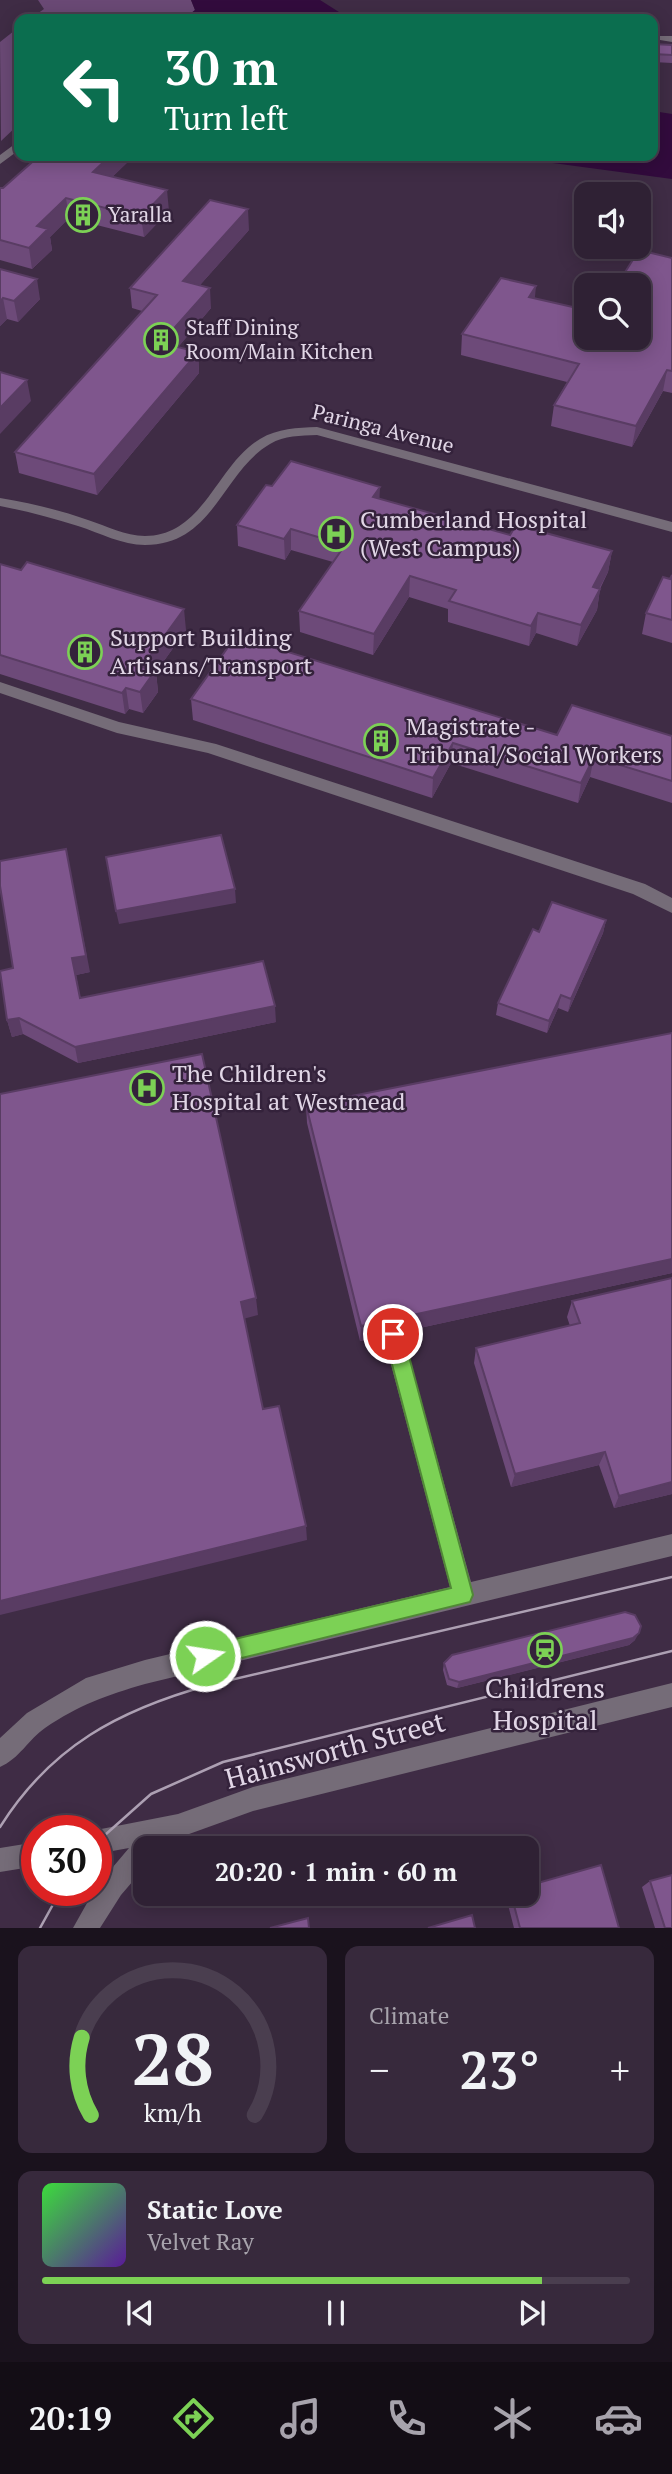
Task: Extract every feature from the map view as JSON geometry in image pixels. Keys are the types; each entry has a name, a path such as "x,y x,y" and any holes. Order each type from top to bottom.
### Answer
{"street":[{"path":"0,161 14,148"},
{"name":"Paringa Avenue","path":"0,502 31,507 124,538 154,540 185,529 206,510 258,443 278,433 301,429 317,431 672,527"},
{"path":"0,687 117,727 223,753 639,889 672,906"},
{"path":"393,1334 463,1595"},
{"path":"0,1755 35,1721 86,1690 205,1656 672,1545"},
{"name":"Hainsworth Street","path":"178,1826 276,1793 672,1695"},
{"path":"112,1839 178,1826"},
{"path":"164,1836 178,1826"},
{"path":"0,1860 21,1857"},
{"path":"86,1928 97,1907 133,1862"}],"shaded area":[{"path":"38,0 191,0 195,10 190,14 37,14 44,9"},
{"path":"191,0 320,0 342,14 190,14 195,10"},
{"path":"14,31 14,129 1,141 0,42"},
{"path":"658,112 672,114 672,179 538,161 658,161"}],"building":[{"path":"658,44 672,45 672,55 658,54"},
{"path":"33,161 105,161 93,172 167,190 141,217 66,198 37,226 48,229 29,248 0,240 0,188"},
{"name":"Staff Dining Room/Main Kitchen","path":"210,200 248,209 183,281 210,288 161,343 198,352 94,474 15,452 157,295 130,288"},
{"path":"651,253 672,258 672,371 667,370 636,426 554,405 579,364 462,334 501,278 536,286 529,297 574,307 574,350 651,350 651,273 625,273 633,259 651,259"},
{"path":"0,269 37,279 14,301 3,298 0,302"},
{"path":"0,372 27,380 0,408"},
{"path":"291,461 380,487 373,497 510,535 516,525 612,551 593,587 600,589 581,625 538,613 531,626 449,601 456,590 410,576 374,634 299,611 345,545 291,529 284,539 237,525 266,485 272,486"},
{"name":"Support Building Artisans/Transport","path":"27,562 184,609 142,667 155,671 140,692 126,688 122,693 0,655 0,564 21,570"},
{"path":"672,575 672,620 646,613 663,577 670,579"},
{"name":"Magistrate - Tribunal/Social Workers","path":"236,636 557,735 572,705 672,736 672,781 594,757 581,783 453,743 433,778 191,699"},
{"path":"221,835 235,889 116,911 106,857"},
{"path":"66,849 86,956 72,958 80,998 263,961 275,1006 75,1047 19,1018 7,1020 0,971 13,968 0,886 0,861"},
{"path":"552,902 606,920 571,999 561,995 549,1021 498,1003 533,929 539,932"},
{"path":"672,1033 672,1259 361,1326 306,1105"},
{"path":"202,1054 256,1298 241,1302 263,1409 279,1406 306,1526 0,1601 0,1094"},
{"path":"672,1278 672,1482 619,1496 605,1452 515,1474 476,1348 580,1323 572,1301"},
{"path":"625,1612 635,1615 641,1626 639,1633 633,1638 459,1682 449,1679 444,1663 452,1655"},
{"path":"601,1865 619,1928 520,1928 514,1906 539,1906 539,1883"},
{"path":"672,1875 672,1928 665,1928 650,1881"},
{"path":"472,1915 475,1928 428,1928"},
{"path":"308,1918 309,1928 270,1928"}],"tram line":[{"path":"0,1827 20,1799 65,1753 90,1735 146,1706 209,1685 672,1577"},
{"path":"112,1829 151,1794 223,1762 672,1651"},
{"path":"40,1928 52,1906"}],"place":[{"name":"Yaralla","path":"83,215"},
{"name":"Staff Dining Room/Main Kitchen","path":"161,340"},
{"name":"Cumberland Hospital (West Campus)","path":"336,534"},
{"name":"Support Building Artisans/Transport","path":"85,652"},
{"name":"Magistrate - Tribunal/Social Workers","path":"381,741"},
{"name":"The Children's Hospital at Westmead","path":"147,1088"},
{"name":"Childrens Hospital","path":"545,1650"}],"route":[{"path":"205,1656 463,1595 393,1334"}]}
